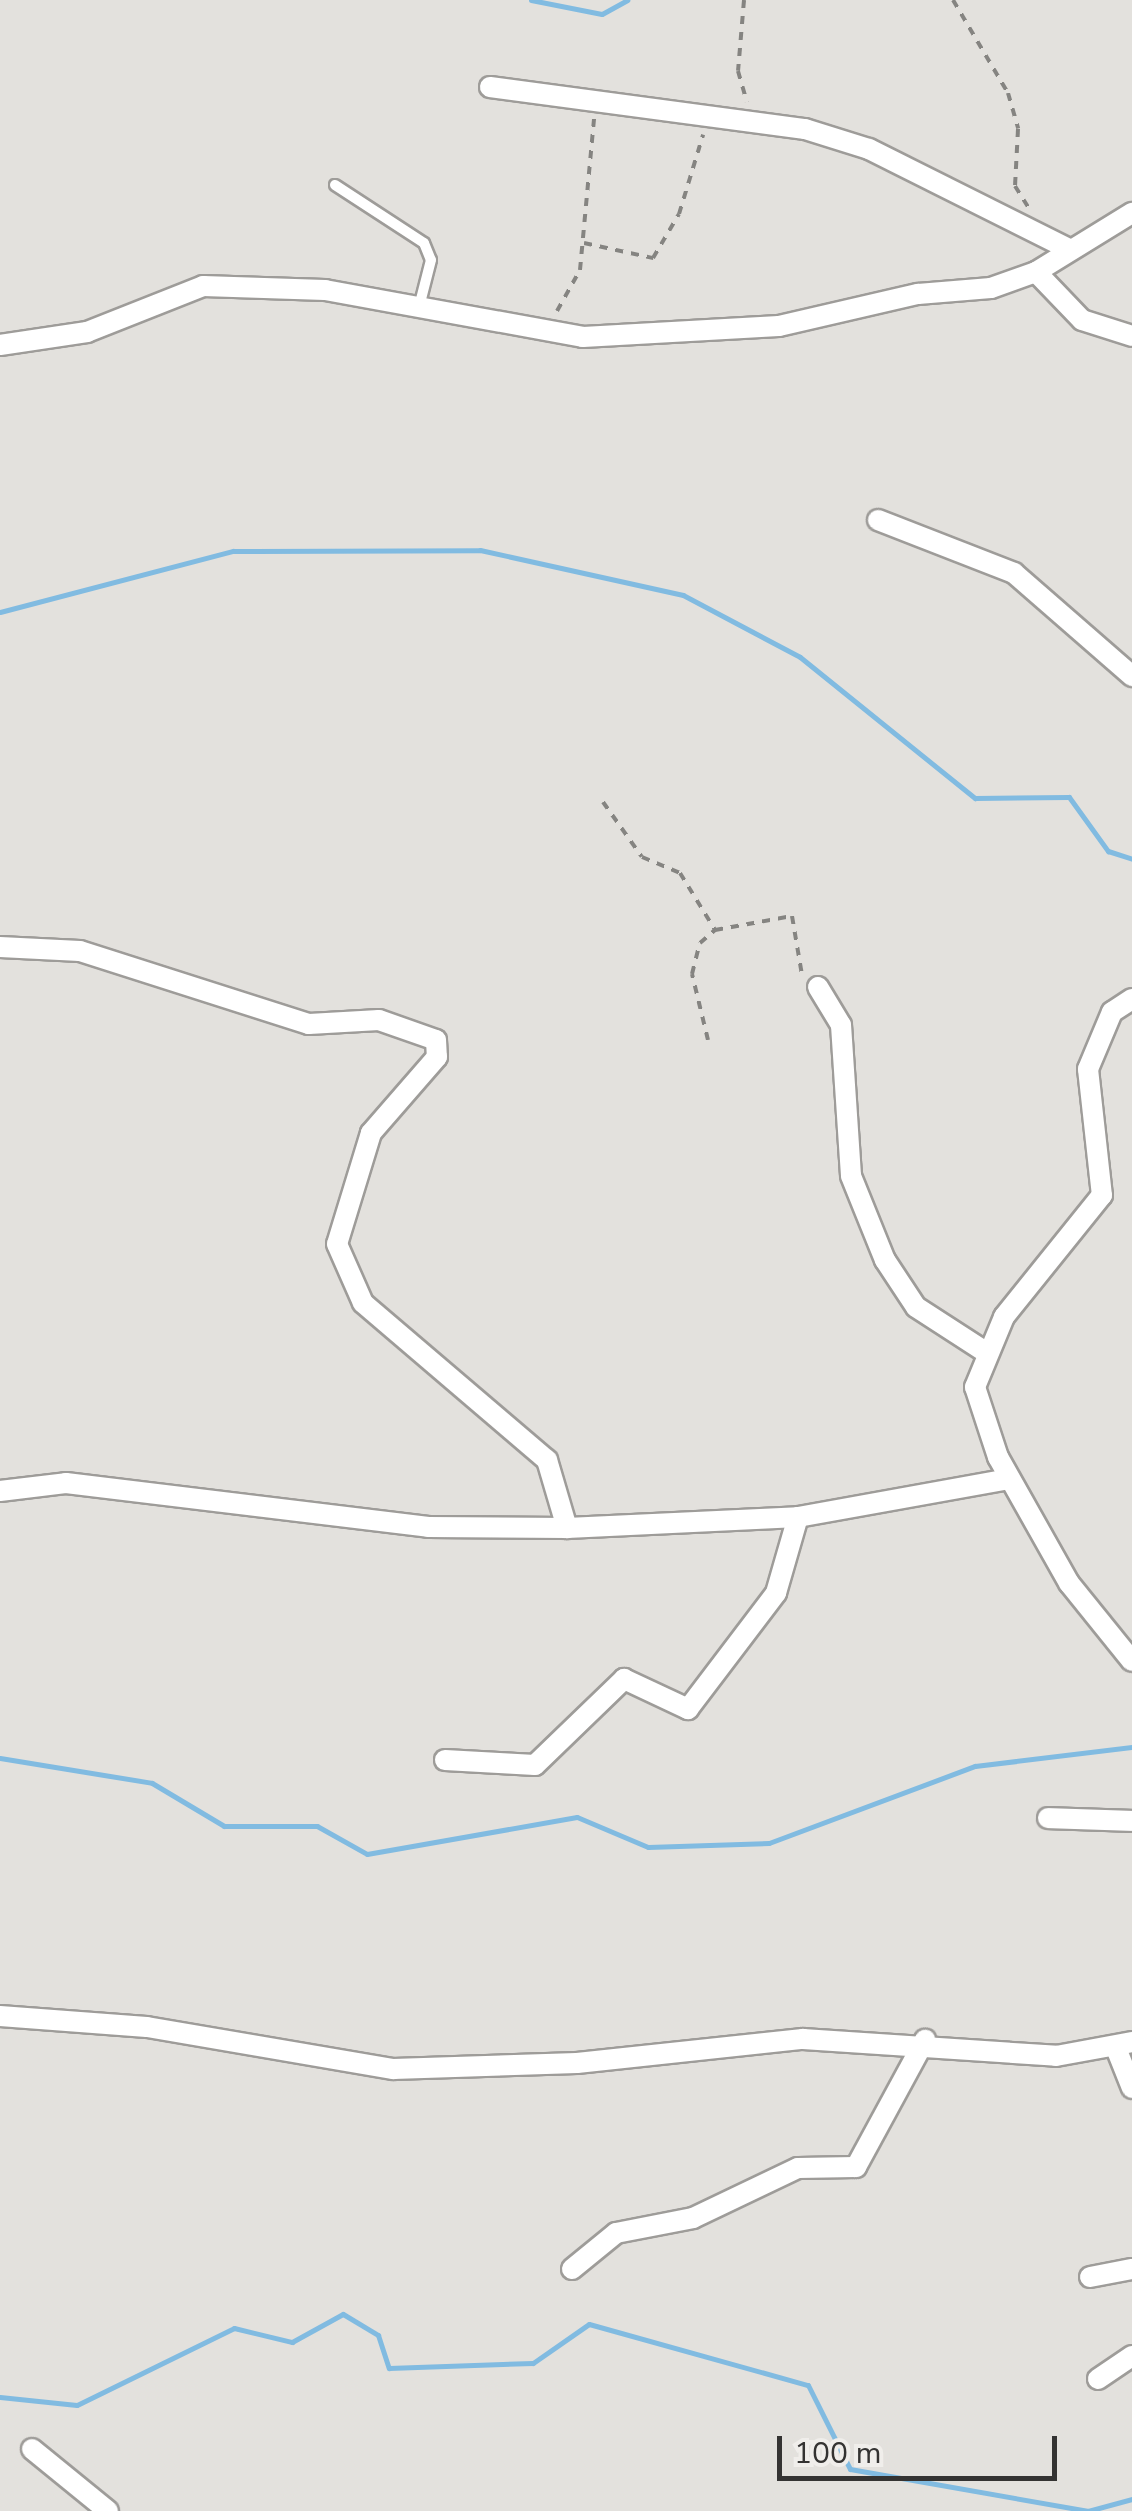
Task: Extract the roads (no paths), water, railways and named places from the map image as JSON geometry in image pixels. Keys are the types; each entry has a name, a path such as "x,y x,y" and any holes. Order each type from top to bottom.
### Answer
{"street":[{"path":"490,87 744,124 869,149 1069,250"},
{"path":"0,345 87,332 203,286 420,303 549,330 619,337 780,326 1036,272 1132,213"},
{"path":"1036,272 1082,320 1132,336"},
{"path":"878,520 1014,573 1132,676"},
{"path":"0,947 80,951 309,1024 379,1020 436,1040 437,1057 371,1132 337,1244 363,1302 547,1460 568,1528"},
{"path":"818,987 841,1025 851,1176 885,1260 916,1307 984,1351"},
{"path":"1132,999 1112,1012 1088,1069 1102,1195 984,1351 976,1410 1069,1582 1132,1661"},
{"path":"1,1488 66,1483 428,1527 568,1528 798,1517 1010,1478"},
{"path":"444,1760 535,1765 624,1679 688,1708 776,1594 798,1517"},
{"path":"1048,1818 1132,1821"},
{"path":"0,2016 147,2027 393,2070 577,2063 803,2038 925,2040 1056,2056 1124,2045 1132,2088"},
{"path":"572,2269 616,2233 693,2218 798,2168 856,2167 925,2040"},
{"path":"1090,2277 1132,2269"},
{"path":"1098,2379 1132,2356"},
{"path":"32,2449 108,2511"}],"lane":[{"path":"335,185 424,242 430,260 420,303"}],"waterway":[{"path":"531,0 602,14 627,0"},
{"path":"0,612 233,551 480,550 683,595 800,657 975,798 1069,797 1108,851 1132,859"},
{"path":"0,1758 152,1783 224,1826 317,1826 367,1854 577,1817 648,1847 769,1843 975,1766 1132,1747"},
{"path":"0,2397 77,2405 234,2328 292,2342 343,2314 378,2335 389,2368 533,2363 589,2324 808,2385 850,2469 1088,2511 1132,2499"}]}
